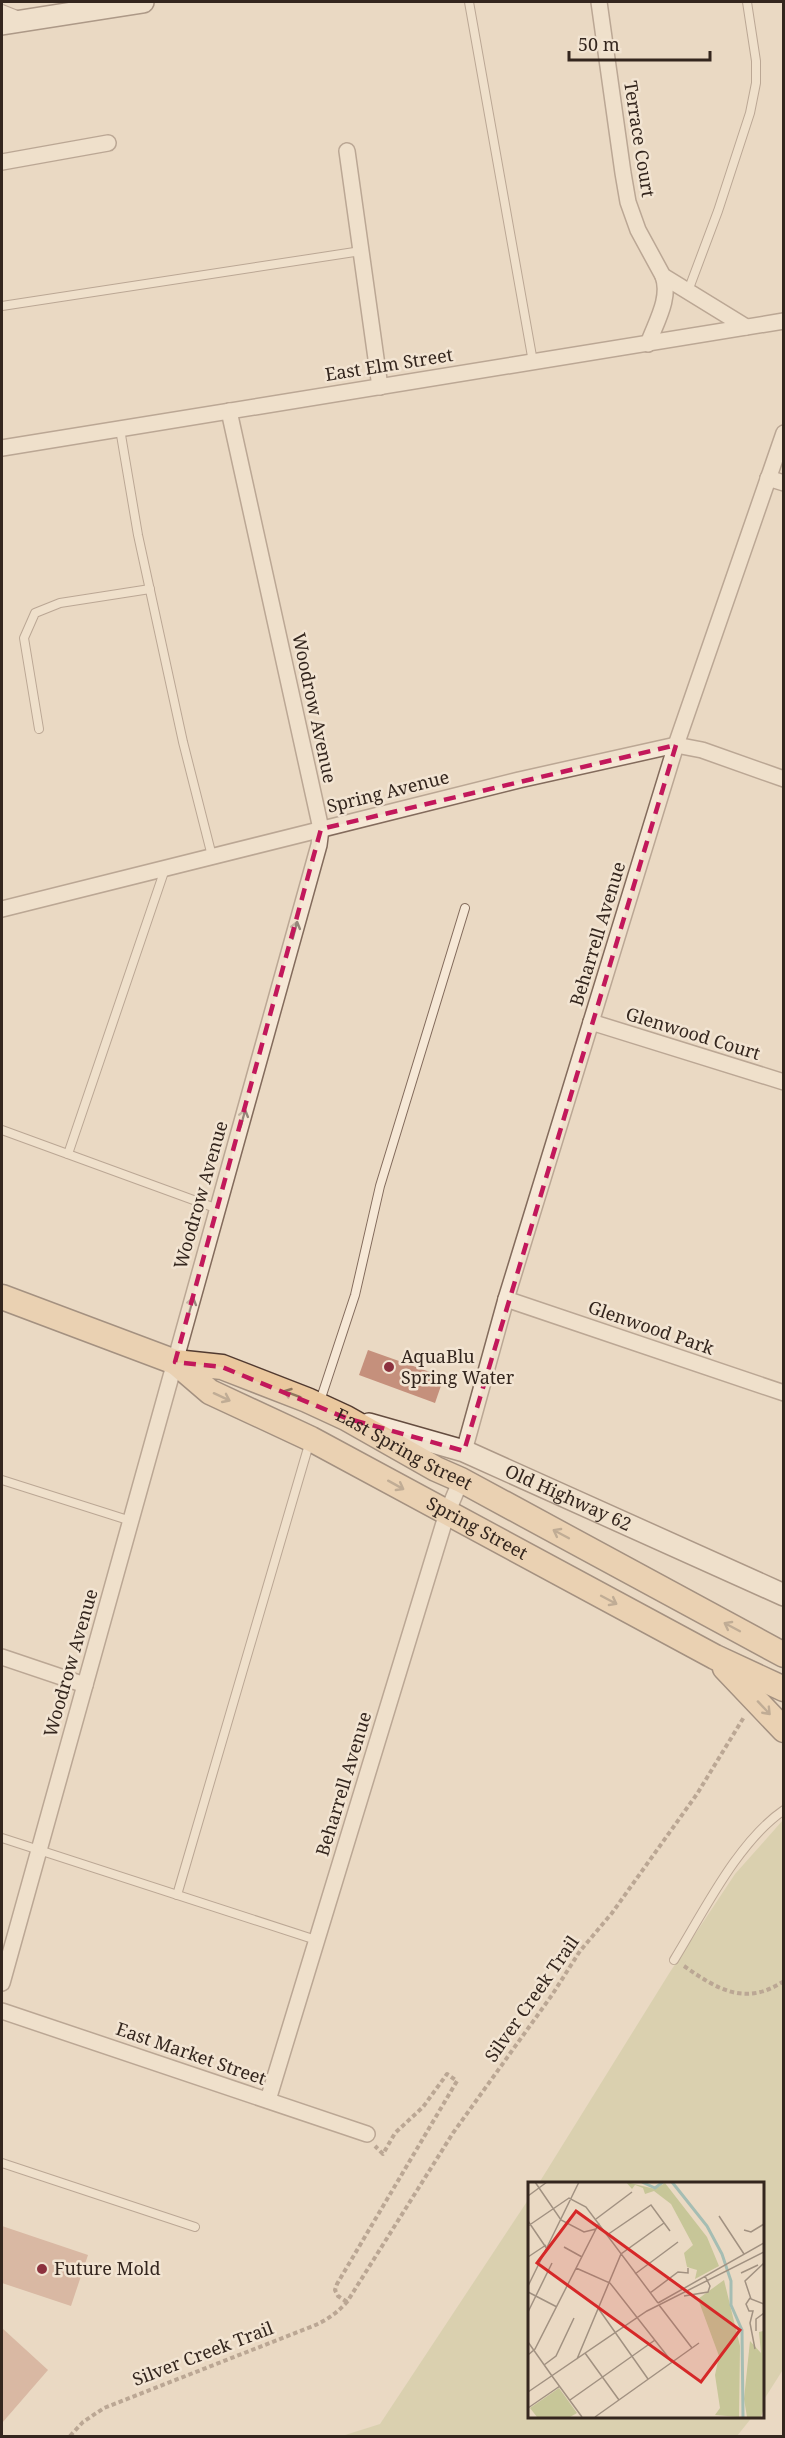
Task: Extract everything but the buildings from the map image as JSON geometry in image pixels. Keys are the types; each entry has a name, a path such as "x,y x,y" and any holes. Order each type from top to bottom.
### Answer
{"main road":[{"name":"East Spring Street","path":"2,1298 175,1362 222,1367 318,1405 346,1418 436,1469 461,1480 783,1655"},
{"name":"Spring Street","path":"175,1362 210,1392 311,1439 715,1657 783,1689"},
{"path":"715,1657 783,1730"}],"street":[{"path":"2,24 143,2"},
{"name":"Terrace Court","path":"599,2 628,202 638,230 666,285 665,298 648,344"},
{"path":"2,162 108,143"},
{"path":"347,151 380,387"},
{"path":"663,276 746,327"},
{"name":"East Elm Street","path":"2,448 783,321"},
{"name":"Woodrow Avenue","path":"2,1983 319,845 321,829 229,411"},
{"name":"Beharrell Avenue","path":"464,1451 507,1299 676,746 783,433"},
{"path":"768,478 783,483"},
{"name":"Spring Avenue","path":"2,909 519,780 676,746 702,750 783,778"},
{"name":"Glenwood Court","path":"591,1022 783,1083"},
{"name":"Glenwood Park","path":"507,1299 783,1393"},
{"name":"Old Highway 62","path":"346,1418 464,1451 783,1595"},
{"name":"Beharrell Avenue","path":"268,2100 447,1513 461,1480"},
{"path":"2,1657 85,1685"},
{"name":"East Market Street","path":"2,2011 268,2100 371,2139"}],"lane":[{"path":"469,2 533,362"},
{"path":"688,291 718,211 750,113 756,83 756,61 747,2"},
{"path":"2,9 29,19"},
{"path":"2,306 361,251"},
{"path":"120,429 150,589 183,742 212,856"},
{"path":"39,729 24,638 35,613 60,603 150,589"},
{"path":"68,1154 166,868"},
{"path":"318,1405 355,1295 380,1186 465,908"},
{"path":"2,1130 218,1209"},
{"path":"177,1895 311,1439"},
{"path":"2,1480 131,1521"},
{"path":"674,1960 740,1854 783,1810"},
{"path":"2,1838 316,1940"},
{"path":"2,2163 195,2227"}],"path":[{"name":"Silver Creek Trail","path":"70,2436 83,2422 104,2408 328,2320 347,2302 453,2133 557,1988 580,1951 612,1913 697,1794 744,1716"},
{"path":"674,1960 715,1987 748,1995 774,1988 783,1982"},
{"path":"347,2302 338,2296 335,2290 337,2284 458,2081 447,2074 423,2107 395,2133 383,2154 371,2139"}],"highlighted area":[{"path":"676,745 464,1451 346,1418 222,1367 175,1362 321,829"}],"green space":[{"path":"783,1820 784,2368 764,2399 764,2182 540,2182 670,1972 735,1874"},
{"path":"528,2200 528,2417 752,2417 737,2436 342,2436 380,2424"}],"place":[{"name":"AquaBlu Spring Water","path":"389,1367"},
{"name":"Future Mold","path":"42,2269"}]}
